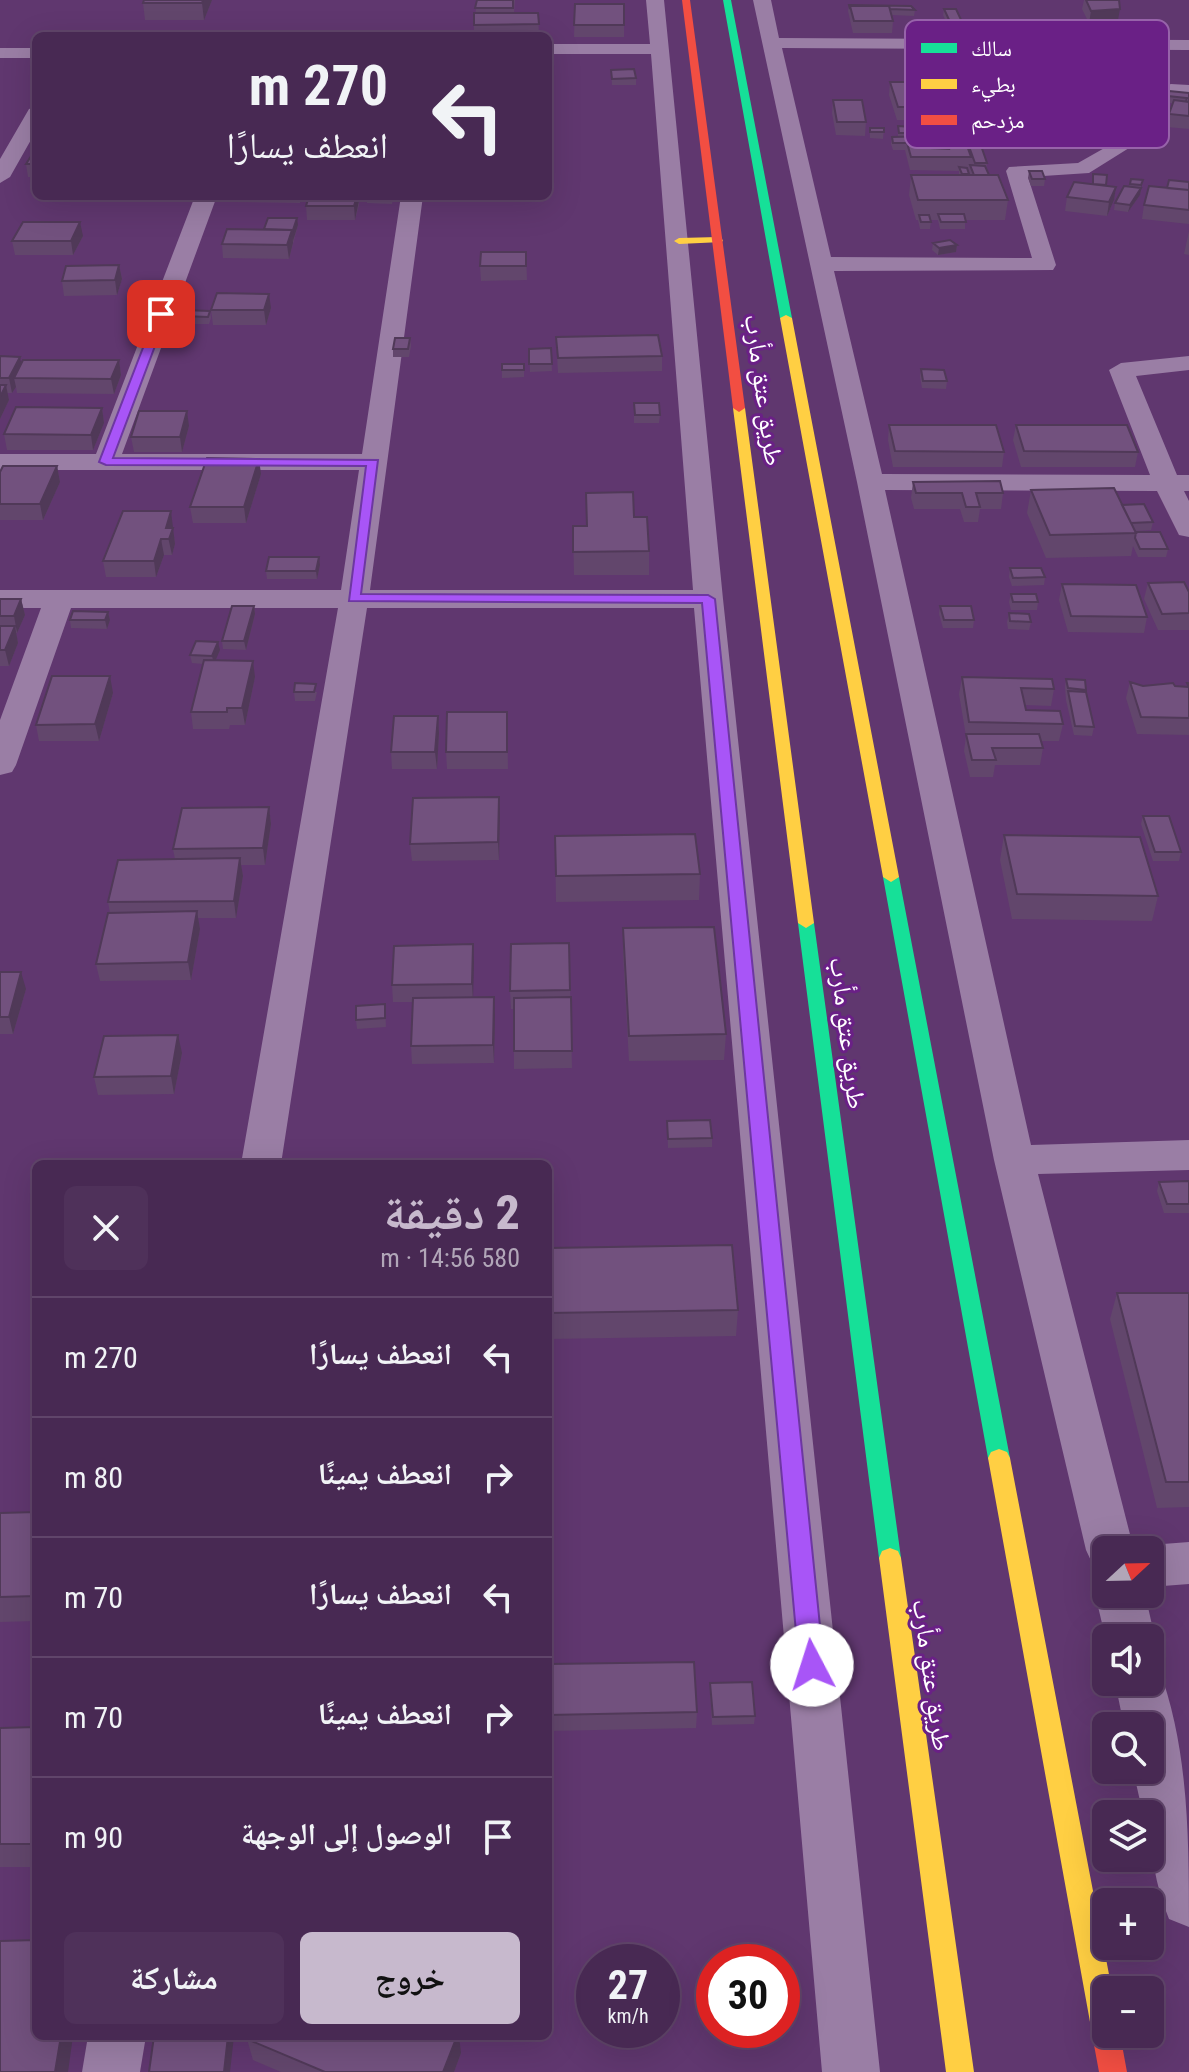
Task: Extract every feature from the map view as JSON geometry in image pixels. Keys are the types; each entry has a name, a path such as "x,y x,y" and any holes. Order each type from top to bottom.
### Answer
{"main road":[{"name":"طريق عتق مأرب","path":"686,0 855,1304 960,2072"},
{"name":"طريق عتق مأرب","path":"727,0 748,187 1095,1976"},
{"path":"711,189 748,187"},
{"path":"679,241 718,240"},
{"name":"طريق عتق مأرب","path":"1109,2048 1113,2072"}],"street":[{"path":"655,0 679,241 708,599 851,2072"},
{"path":"762,0 870,482 1014,1160 1107,1536"},
{"path":"771,43 905,44"},
{"path":"1169,45 1189,45"},
{"path":"552,49 660,49"},
{"path":"0,53 32,53"},
{"path":"1169,91 1189,91"},
{"path":"0,123 32,119"},
{"path":"0,177 32,122"},
{"path":"820,264 1045,265 1016,171 1082,169 1119,148"},
{"path":"106,462 204,200"},
{"path":"262,1160 354,598 411,200"},
{"path":"1189,363 1121,370 1177,482 1189,529"},
{"path":"0,462 373,462"},
{"path":"870,482 1177,482"},
{"path":"0,599 708,599"},
{"path":"0,765 59,599"},
{"path":"1014,1160 1189,1155"},
{"path":"1164,1565 1189,1563"},
{"path":"1163,1784 1189,1900"},
{"path":"111,2072 116,2040"}],"building":[{"path":"144,0 203,0 202,3 143,3"},
{"path":"477,0 513,0 513,8 475,8"},
{"path":"1086,0 1119,0 1120,9 1091,11"},
{"path":"575,4 624,4 624,25 574,25"},
{"path":"849,5 911,6 915,10 890,9 889,6 850,6 850,9"},
{"path":"850,6 889,6 893,21 854,21"},
{"path":"944,9 956,9 961,20 949,20"},
{"path":"474,13 538,13 539,24 474,25"},
{"path":"634,69 636,78 612,79 611,70"},
{"path":"890,82 905,82 905,107 898,107"},
{"path":"1169,91 1189,93 1189,102 1187,98 1169,96"},
{"path":"833,100 862,100 866,122 837,122"},
{"path":"1174,100 1189,102 1189,116 1169,114"},
{"path":"898,126 905,127 905,133 899,133"},
{"path":"870,128 884,128 884,132 870,132"},
{"path":"892,137 905,137 905,143 893,143"},
{"path":"908,148 968,148 971,157 911,157"},
{"path":"970,148 982,148 987,163 975,163"},
{"path":"970,165 985,166 989,175 974,175"},
{"path":"959,167 967,168 969,174 962,174"},
{"path":"1029,171 1042,171 1045,179 1032,179"},
{"path":"1093,174 1107,175 1106,185 1093,184"},
{"path":"911,175 998,175 1008,200 918,200"},
{"path":"1131,179 1143,180 1141,185 1130,184"},
{"path":"1169,180 1189,182 1189,190 1167,188"},
{"path":"1074,182 1116,187 1109,202 1067,197"},
{"path":"1124,186 1141,188 1130,205 1115,203"},
{"path":"1149,186 1189,190 1189,210 1144,205"},
{"path":"308,200 356,200 354,206 306,206"},
{"path":"938,214 964,214 966,222 941,222"},
{"path":"919,215 929,215 931,222 921,222"},
{"path":"268,218 297,218 292,233 292,230 264,229"},
{"path":"23,222 80,222 71,241 12,241"},
{"path":"227,229 292,230 287,245 222,244"},
{"path":"950,240 957,245 939,248 933,243"},
{"path":"481,252 526,252 526,266 480,266"},
{"path":"119,265 115,280 62,281 66,266"},
{"path":"217,293 269,294 264,310 211,310"},
{"path":"184,310 210,311 208,317 182,316"},
{"path":"658,335 662,356 558,358 556,337"},
{"path":"395,338 410,338 408,349 393,349"},
{"path":"551,348 552,364 529,364 529,349"},
{"path":"0,356 20,357 9,378 0,378"},
{"path":"23,360 119,360 111,379 14,378"},
{"path":"502,364 524,364 524,370 502,370"},
{"path":"921,369 944,370 947,381 923,381"},
{"path":"634,403 659,403 660,415 635,415"},
{"path":"16,407 102,408 91,435 4,434"},
{"path":"139,411 187,411 180,437 131,437"},
{"path":"889,425 996,425 1004,452 895,451"},
{"path":"1016,425 1127,425 1138,452 1024,451"},
{"path":"207,458 259,459 244,507 190,507"},
{"path":"3,466 57,466 40,504 0,504 0,472"},
{"path":"1000,481 1003,493 976,493 980,507 966,507 962,493 916,493 913,482"},
{"path":"1114,488 1136,533 1050,535 1031,490"},
{"path":"633,492 634,517 647,517 649,551 573,552 573,526 587,526 586,493"},
{"path":"1144,504 1153,522 1131,523 1122,505"},
{"path":"123,511 171,511 166,528 173,528 169,539 161,539 154,561 103,561"},
{"path":"1136,532 1160,532 1168,549 1140,549"},
{"path":"269,557 319,557 316,571 266,571"},
{"path":"1010,568 1041,568 1045,577 1013,578"},
{"path":"1184,582 1189,592 1189,613 1162,614 1148,583"},
{"path":"1062,584 1136,585 1147,617 1071,616"},
{"path":"1011,594 1036,594 1038,602 1013,602"},
{"path":"0,599 21,599 14,616 0,616"},
{"path":"232,606 254,606 244,641 222,641"},
{"path":"940,606 971,606 974,620 944,620"},
{"path":"73,611 108,612 105,620 70,620"},
{"path":"1009,613 1029,614 1031,622 1010,621"},
{"path":"0,626 15,626 5,650 0,650"},
{"path":"196,641 218,642 212,656 190,655"},
{"path":"204,660 253,661 242,708 227,708 227,712 191,712"},
{"path":"52,676 110,676 95,724 36,725"},
{"path":"962,677 1052,679 1054,689 1021,688 1026,710 1060,711 1063,724 969,722"},
{"path":"1066,679 1085,680 1086,690 1068,688"},
{"path":"1130,682 1143,686 1173,683 1175,686 1189,687 1189,718 1141,717"},
{"path":"295,683 316,684 314,692 294,692"},
{"path":"1068,691 1086,692 1094,727 1075,726"},
{"path":"447,712 507,712 507,752 446,752"},
{"path":"394,716 438,716 435,752 391,752"},
{"path":"966,734 1039,734 1043,748 992,748 996,760 972,760"},
{"path":"499,797 498,842 410,844 413,798"},
{"path":"269,807 263,848 173,849 182,808"},
{"path":"1143,816 1169,816 1181,852 1155,852"},
{"path":"695,834 700,874 556,876 555,836"},
{"path":"1004,835 1140,837 1158,896 1017,894"},
{"path":"240,858 234,901 108,902 118,860"},
{"path":"197,911 188,962 96,964 108,913"},
{"path":"714,927 726,1034 629,1036 623,928"},
{"path":"569,943 570,990 510,991 511,944"},
{"path":"473,944 472,984 392,985 394,946"},
{"path":"0,972 21,972 9,1017 0,1017"},
{"path":"494,997 493,1045 411,1046 413,998"},
{"path":"571,997 572,1051 514,1051 514,998"},
{"path":"385,1004 385,1018 356,1020 356,1006"},
{"path":"178,1035 171,1076 94,1077 104,1036"},
{"path":"710,1120 712,1138 668,1139 667,1121"},
{"path":"1189,1181 1189,1204 1167,1204 1159,1182"},
{"path":"732,1245 738,1310 552,1313 552,1248"},
{"path":"1117,1293 1189,1293 1189,1482 1166,1482"},
{"path":"32,1512 32,1596 0,1597 0,1513"},
{"path":"694,1662 697,1712 552,1715 552,1664"},
{"path":"752,1682 755,1716 713,1717 710,1683"},
{"path":"32,1727 32,1844 0,1844 0,1728"},
{"path":"32,1940 32,2040 60,2040 55,2072 0,2072 0,1941"},
{"path":"153,2040 228,2040 224,2072 149,2072"},
{"path":"249,2040 455,2040 443,2072 325,2072"}],"traffic: fast":[{"path":"727,0 786,318"},
{"path":"891,877 999,1458"},
{"path":"806,923 890,1558"}],"traffic: slow":[{"path":"679,241 718,240"},
{"path":"786,318 891,877"},
{"path":"739,408 806,923"},
{"path":"999,1458 1095,1976"},
{"path":"890,1558 960,2072"}],"traffic: jam":[{"path":"686,0 739,408"},
{"path":"1109,2048 1113,2072"}],"route":[{"path":"161,314 106,462 373,462 354,598 708,599 812,1665"}]}
